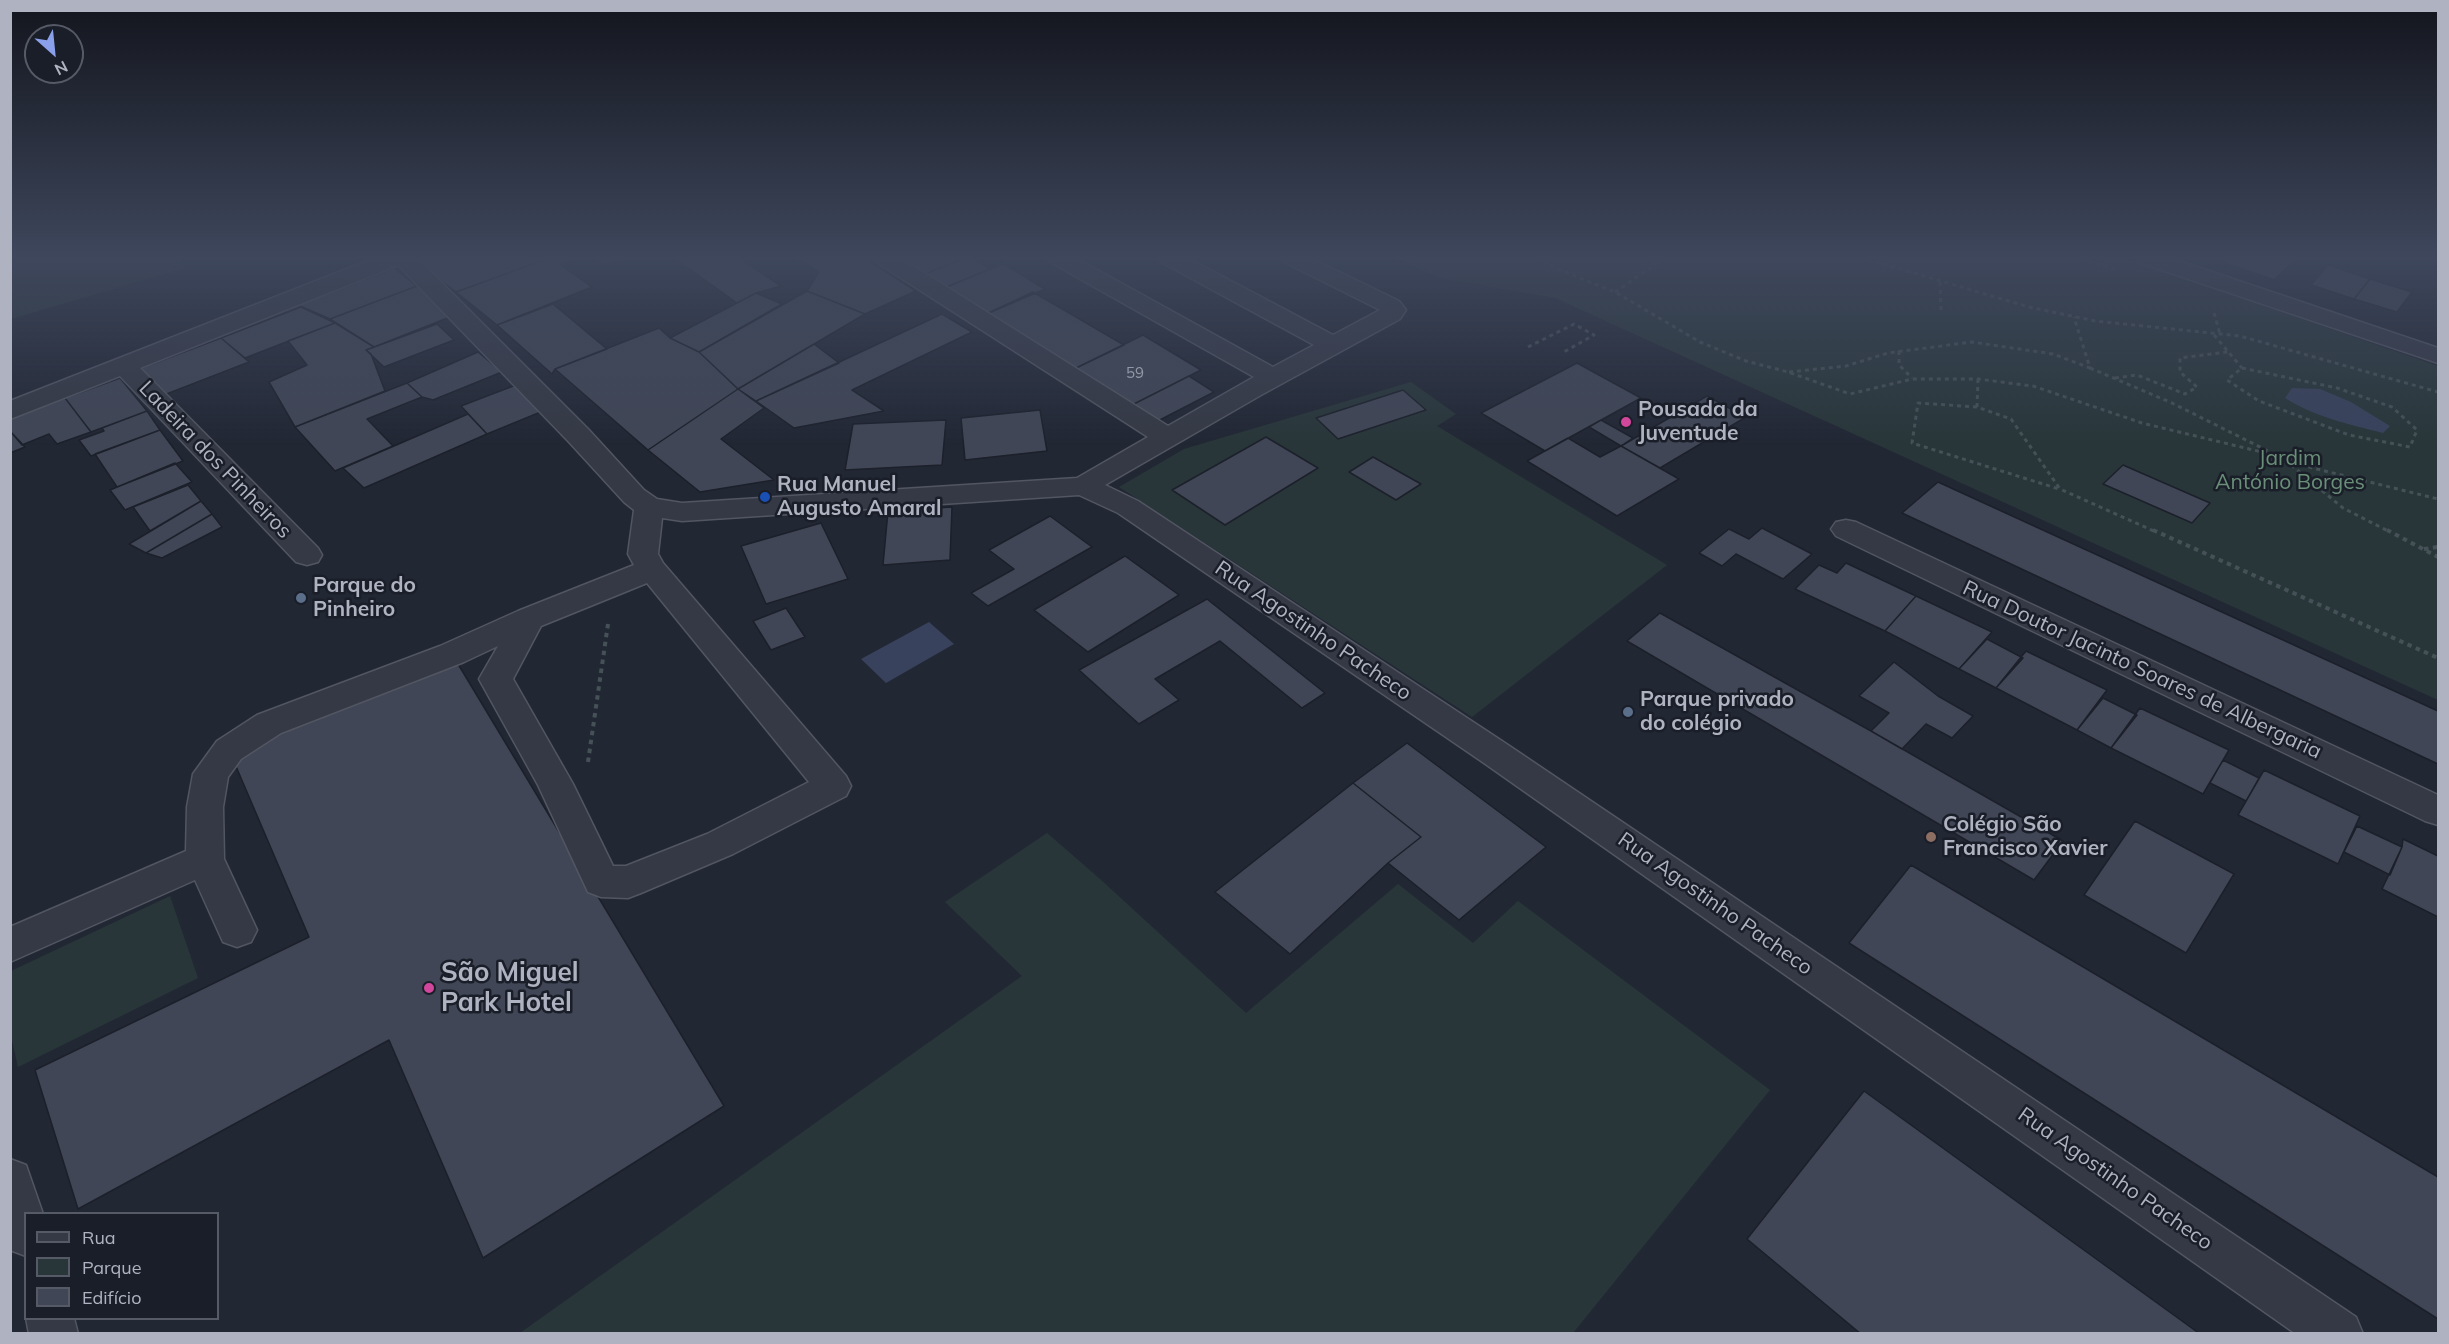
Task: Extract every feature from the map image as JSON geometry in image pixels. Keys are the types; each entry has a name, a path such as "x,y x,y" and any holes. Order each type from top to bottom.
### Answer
{"street":[{"path":"10,411 238,320"},
{"path":"465,320 579,436 634,496 649,507 682,513 1083,486 1167,437 1381,320"},
{"path":"983,320 1167,437"},
{"path":"1170,320 1274,378"},
{"path":"1285,320 1334,346"},
{"path":"2333,320 2439,356"},
{"name":"Ladeira dos Pinheiros","path":"123,365 307,555"},
{"name":"Rua Agostinho Pacheco","path":"1083,486 1128,507 1496,754 2339,1334"},
{"path":"529,619 496,679 555,784 601,881 628,882 720,844 833,786 652,569 643,554 649,507"},
{"name":"Rua Doutor Jacinto Soares de Albergaria","path":"1846,529 2439,811"},
{"path":"237,930 206,859 206,807 211,774 229,750 269,724 452,654 529,619 652,569"},
{"path":"10,945 206,859"},
{"path":"10,1181 24,1226"}],"path":[{"path":"1662,320 1700,342 1746,361 1788,372 1850,394 1912,379 1978,379 2033,386 2142,423 2274,455 2306,466 2439,500"},
{"path":"2075,320 2090,368"},
{"path":"2090,320 2240,336 2439,392"},
{"path":"1528,347 1574,324 1594,335 1562,353"},
{"path":"2213,334 2242,368 2337,388 2392,406 2417,430 2409,447 2349,435 2259,401 2227,380 2242,368"},
{"path":"1788,372 1846,366 1899,351 1972,342 2053,354 2172,403 2274,455"},
{"path":"1899,351 1899,365 1912,379"},
{"path":"2113,378 2137,375 2185,394 2197,387 2180,372 2180,358 2229,352"},
{"path":"1977,406 1978,379"},
{"path":"2060,489 2011,419 1977,406 1918,403 1912,443 2060,489 2439,657"},
{"path":"2283,458 2343,508 2439,557"},
{"path":"2423,549 2439,547"},
{"path":"572,820 574,807 585,788 613,584"}],"green space":[{"name":"Jardim António Borges","path":"1603,320 2304,320 2438,366 2438,700"},
{"path":"1411,382 1456,414 1437,426 1667,565 1472,717 1119,487 1184,449"},
{"path":"1047,833 1246,1013 1398,884 1473,943 1518,901 1770,1090 1573,1333 520,1333 1022,976 945,902"},
{"path":"170,896 198,978 18,1067 11,1036 11,971"}],"water":[{"path":"2292,388 2320,389 2351,402 2390,426 2383,433 2320,415 2285,398"},
{"path":"929,622 954,644 886,683 861,659"}],"building":[{"path":"268,320 328,320 335,323 245,358 221,338"},
{"path":"331,320 443,320 374,347"},
{"path":"490,320 510,320 497,325"},
{"path":"511,320 572,320 607,349 555,369 552,374 497,325"},
{"path":"705,320 755,320 699,352 670,338"},
{"path":"756,320 855,320 738,389 699,352"},
{"path":"930,320 952,320 972,332 852,390 884,411 794,428 756,401"},
{"path":"992,320 1081,320 1124,345 1072,370"},
{"path":"335,323 374,347 366,350 371,354 385,391 295,427 269,382 307,365 288,341"},
{"path":"437,324 454,340 384,367 366,350"},
{"path":"659,328 670,338 699,352 738,389 648,450 555,369"},
{"path":"1143,335 1201,370 1128,407 1072,370"},
{"path":"221,338 249,362 164,395 139,369"},
{"path":"814,344 839,363 756,401 738,389"},
{"path":"478,352 502,372 433,400 422,397 407,383"},
{"path":"1577,363 1641,398 1545,451 1481,413"},
{"path":"1189,376 1214,392 1154,423 1128,407"},
{"path":"120,378 147,411 91,432 65,398"},
{"path":"407,383 422,397 367,419 393,446 335,471 295,427"},
{"path":"521,383 548,409 487,434 461,406"},
{"path":"738,389 764,408 721,439 774,480 700,492 648,450"},
{"path":"1403,390 1426,410 1338,439 1316,418"},
{"path":"1707,396 1746,417 1660,468 1621,446"},
{"path":"65,398 91,432 57,444 49,434 22,445 10,431 10,418"},
{"path":"1040,410 1047,451 965,460 961,418"},
{"path":"147,411 160,430 91,456 79,440 104,431 102,428"},
{"path":"468,414 487,434 364,488 343,468"},
{"path":"946,420 942,465 845,470 853,424"},
{"path":"1601,420 1633,438 1621,446 1589,427"},
{"path":"160,430 183,461 117,487 95,454"},
{"path":"10,431 25,447 10,453"},
{"path":"1266,437 1318,468 1225,525 1172,490"},
{"path":"1568,438 1600,457 1621,446 1679,479 1617,516 1527,461"},
{"path":"1373,457 1421,484 1396,500 1349,472"},
{"path":"175,463 192,482 125,510 110,490"},
{"path":"2123,465 2210,503 2192,523 2103,484"},
{"path":"1938,482 2438,711 2438,764 1902,513"},
{"path":"188,485 201,501 150,531 133,507"},
{"path":"201,501 212,514 146,553 129,544"},
{"path":"952,507 950,560 883,565 888,511"},
{"path":"212,514 222,527 162,558 146,553"},
{"path":"1050,516 1092,547 988,606 971,593 1014,569 989,550"},
{"path":"821,523 848,579 766,604 741,546"},
{"path":"1762,528 1812,554 1783,579 1736,554 1722,566 1699,553 1729,529 1749,539"},
{"path":"1125,556 1179,595 1088,652 1034,610"},
{"path":"1846,563 1916,596 1885,631 1795,589 1819,565 1837,573"},
{"path":"1916,596 1992,632 1959,669 1885,631"},
{"path":"1207,599 1325,693 1302,708 1220,641 1155,679 1179,700 1139,724 1079,670"},
{"path":"786,608 805,637 771,650 753,621"},
{"path":"1660,613 2063,841 2034,880 1627,641"},
{"path":"1987,639 2023,658 1996,688 1959,669"},
{"path":"2026,651 2107,690 2077,730 1996,688"},
{"name":"São Miguel Park Hotel","path":"452,654 724,1106 483,1258 389,1040 78,1209 35,1070 309,937 229,750"},
{"path":"1894,662 1938,696 1973,716 1952,738 1926,724 1902,749 1871,731 1889,713 1859,696"},
{"path":"2103,698 2137,715 2111,748 2077,730"},
{"path":"2140,708 2229,750 2203,794 2111,748"},
{"path":"1407,743 1546,847 1459,920 1388,863 1421,837 1353,783"},
{"path":"2223,760 2259,778 2246,801 2210,783"},
{"path":"2264,770 2360,816 2338,864 2238,815"},
{"path":"1353,783 1421,837 1388,863 1290,954 1215,892"},
{"path":"2135,821 2234,874 2186,953 2084,895"},
{"path":"2357,826 2402,847 2390,875 2344,852"},
{"path":"2403,839 2438,856 2438,917 2382,889 2402,847"},
{"path":"1911,865 2438,1177 2438,1319 1849,943"},
{"path":"1864,1091 2200,1334 1861,1334 1747,1239"}],"place":[{"name":"Pousada da Juventude","path":"1626,422"},
{"name":"Rua Manuel Augusto Amaral","path":"765,497"},
{"name":"Parque do Pinheiro","path":"301,598"},
{"name":"Parque privado do colégio","path":"1628,712"},
{"name":"Colégio São Francisco Xavier","path":"1931,837"},
{"name":"São Miguel Park Hotel","path":"429,988"}]}
